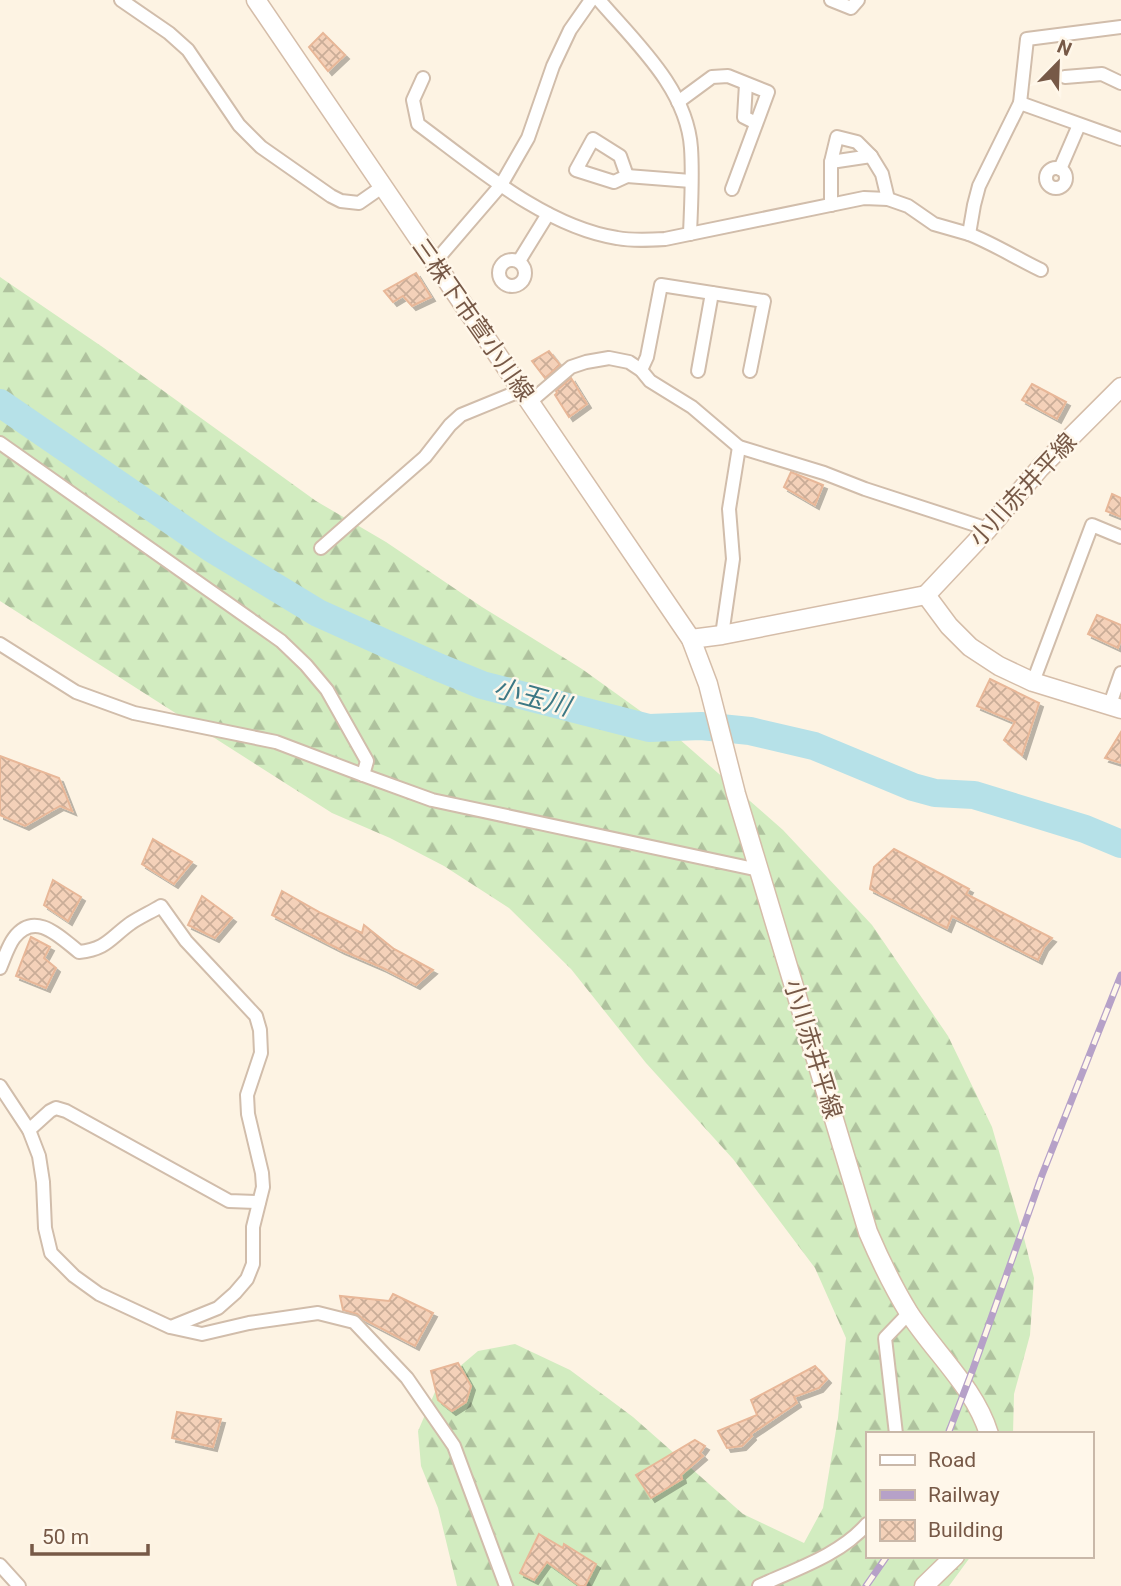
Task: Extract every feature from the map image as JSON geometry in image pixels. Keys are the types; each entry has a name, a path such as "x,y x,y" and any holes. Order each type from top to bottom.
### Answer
{"main road":[{"name":"三株下市萱小川線","path":"256,0 691,639"},
{"name":"小川赤井平線","path":"926,595 1040,468 1121,387"},
{"path":"691,639 926,595 948,625 970,647 999,666 1032,682 1115,708"},
{"name":"小川赤井平線","path":"691,639 708,684 736,794 867,1232 882,1266 909,1313 977,1404 988,1432"},
{"path":"924,1586 953,1558"}],"street":[{"path":"121,0 170,33 188,50 239,125 261,147 341,201 359,203 382,187"},
{"path":"434,263 501,184 528,138 553,66 570,30 591,0"},
{"path":"599,0 658,69 686,121 691,147 690,234"},
{"path":"831,0 851,8 858,0"},
{"path":"969,234 979,186 1020,103 1027,39 1121,27"},
{"path":"1065,77 1121,73"},
{"path":"1102,74 1121,83"},
{"path":"678,102 712,77 729,76 768,92 732,189"},
{"path":"423,78 413,100 418,124 501,184 568,225 616,238 665,239 864,198 888,199 908,206 934,224 994,244 1013,257 1041,270"},
{"path":"746,84 744,117 756,122"},
{"path":"1020,103 1121,139"},
{"path":"1060,169 1079,125"},
{"path":"831,205 831,162 837,137 857,142 871,156 882,174 888,199"},
{"path":"831,162 871,156"},
{"path":"628,176 691,181"},
{"path":"519,261 548,214"},
{"path":"641,370 647,357 661,285 764,301 750,372"},
{"path":"698,371 712,293"},
{"path":"321,548 425,457 461,415 526,396 570,367 609,358 629,362 641,370 650,381 692,407 740,447 988,529"},
{"path":"0,443 281,641 327,690 367,761 363,775"},
{"path":"722,635 733,559 729,509 740,447"},
{"path":"1032,682 1092,525 1121,537"},
{"path":"0,644 76,692 134,713 276,742 432,800 759,870"},
{"path":"1115,708 1121,673"},
{"path":"0,968 13,938 26,928 40,925 79,952 88,951 106,945 132,923 161,906 186,941 256,1016 261,1053 247,1095 248,1114 263,1187 253,1227 253,1264 247,1279 218,1308 170,1328"},
{"path":"0,1086 29,1130 39,1156 45,1228 51,1253 74,1276 99,1294 170,1328 202,1334 249,1323 318,1313 354,1322 407,1378 454,1446 506,1586"},
{"path":"29,1130 50,1111 56,1108 66,1111 229,1201 259,1202"},
{"path":"896,1432 885,1338 909,1313"},
{"path":"759,1586 834,1551 866,1525"},
{"path":"0,1565 19,1586"}],"green space":[{"path":"0,277 104,348 316,501 386,542 482,607 582,669 678,738 783,830 872,925 948,1036 992,1127 1034,1278 1030,1335 1014,1394 1013,1432 866,1432 866,1558 970,1558 949,1586 457,1586 438,1508 421,1466 418,1431 438,1385 478,1351 515,1344 570,1370 633,1417 743,1514 804,1543 823,1508 838,1418 846,1338 815,1268 733,1159 646,1063 571,969 509,908 444,866 390,838 332,813 0,601"}],"building":[{"path":"323,33 345,55 328,71 309,47"},
{"path":"416,273 431,297 412,306 403,296 393,302 384,291"},
{"path":"549,351 560,365 545,378 532,361"},
{"path":"571,378 587,404 569,417 555,395"},
{"path":"1032,384 1066,402 1057,419 1022,400"},
{"path":"791,472 823,485 815,505 784,487"},
{"path":"1112,494 1121,498 1121,517 1106,511"},
{"path":"1097,615 1121,625 1118,648 1088,634"},
{"path":"990,679 1039,703 1022,755 1004,740 1015,722 977,706"},
{"path":"1121,732 1121,763 1105,758"},
{"path":"0,756 59,778 72,811 60,806 25,826 0,815"},
{"path":"153,839 192,862 174,884 142,864"},
{"path":"894,849 969,889 966,894 1052,938 1038,960 952,916 947,928 870,889 874,867"},
{"path":"53,880 81,897 68,921 44,905"},
{"path":"282,891 362,933 364,925 394,949 433,970 416,985 272,915"},
{"path":"202,896 232,918 215,938 188,925"},
{"path":"31,937 50,947 44,958 56,968 46,988 16,976"},
{"path":"393,1294 433,1313 415,1346 357,1314 343,1310 340,1296 389,1301"},
{"path":"458,1363 471,1386 466,1402 452,1411 438,1400 431,1371"},
{"path":"815,1366 827,1379 819,1388 794,1397 797,1403 751,1434 742,1446 727,1448 718,1431 757,1415 751,1400"},
{"path":"177,1412 221,1419 213,1447 172,1438"},
{"path":"695,1440 705,1446 700,1453 703,1456 681,1475 682,1479 651,1498 636,1475"},
{"path":"539,1534 563,1548 564,1544 596,1564 585,1586 580,1586 547,1562 534,1580 520,1573"}],"waterway":[{"name":"小玉川","path":"0,403 211,548 318,613 482,685 649,728 701,726 750,731 814,746 913,787 935,793 974,795 1085,829 1121,844"}],"railway":[{"path":"949,1432 1042,1175 1121,975"},
{"path":"866,1586 886,1558"}]}
